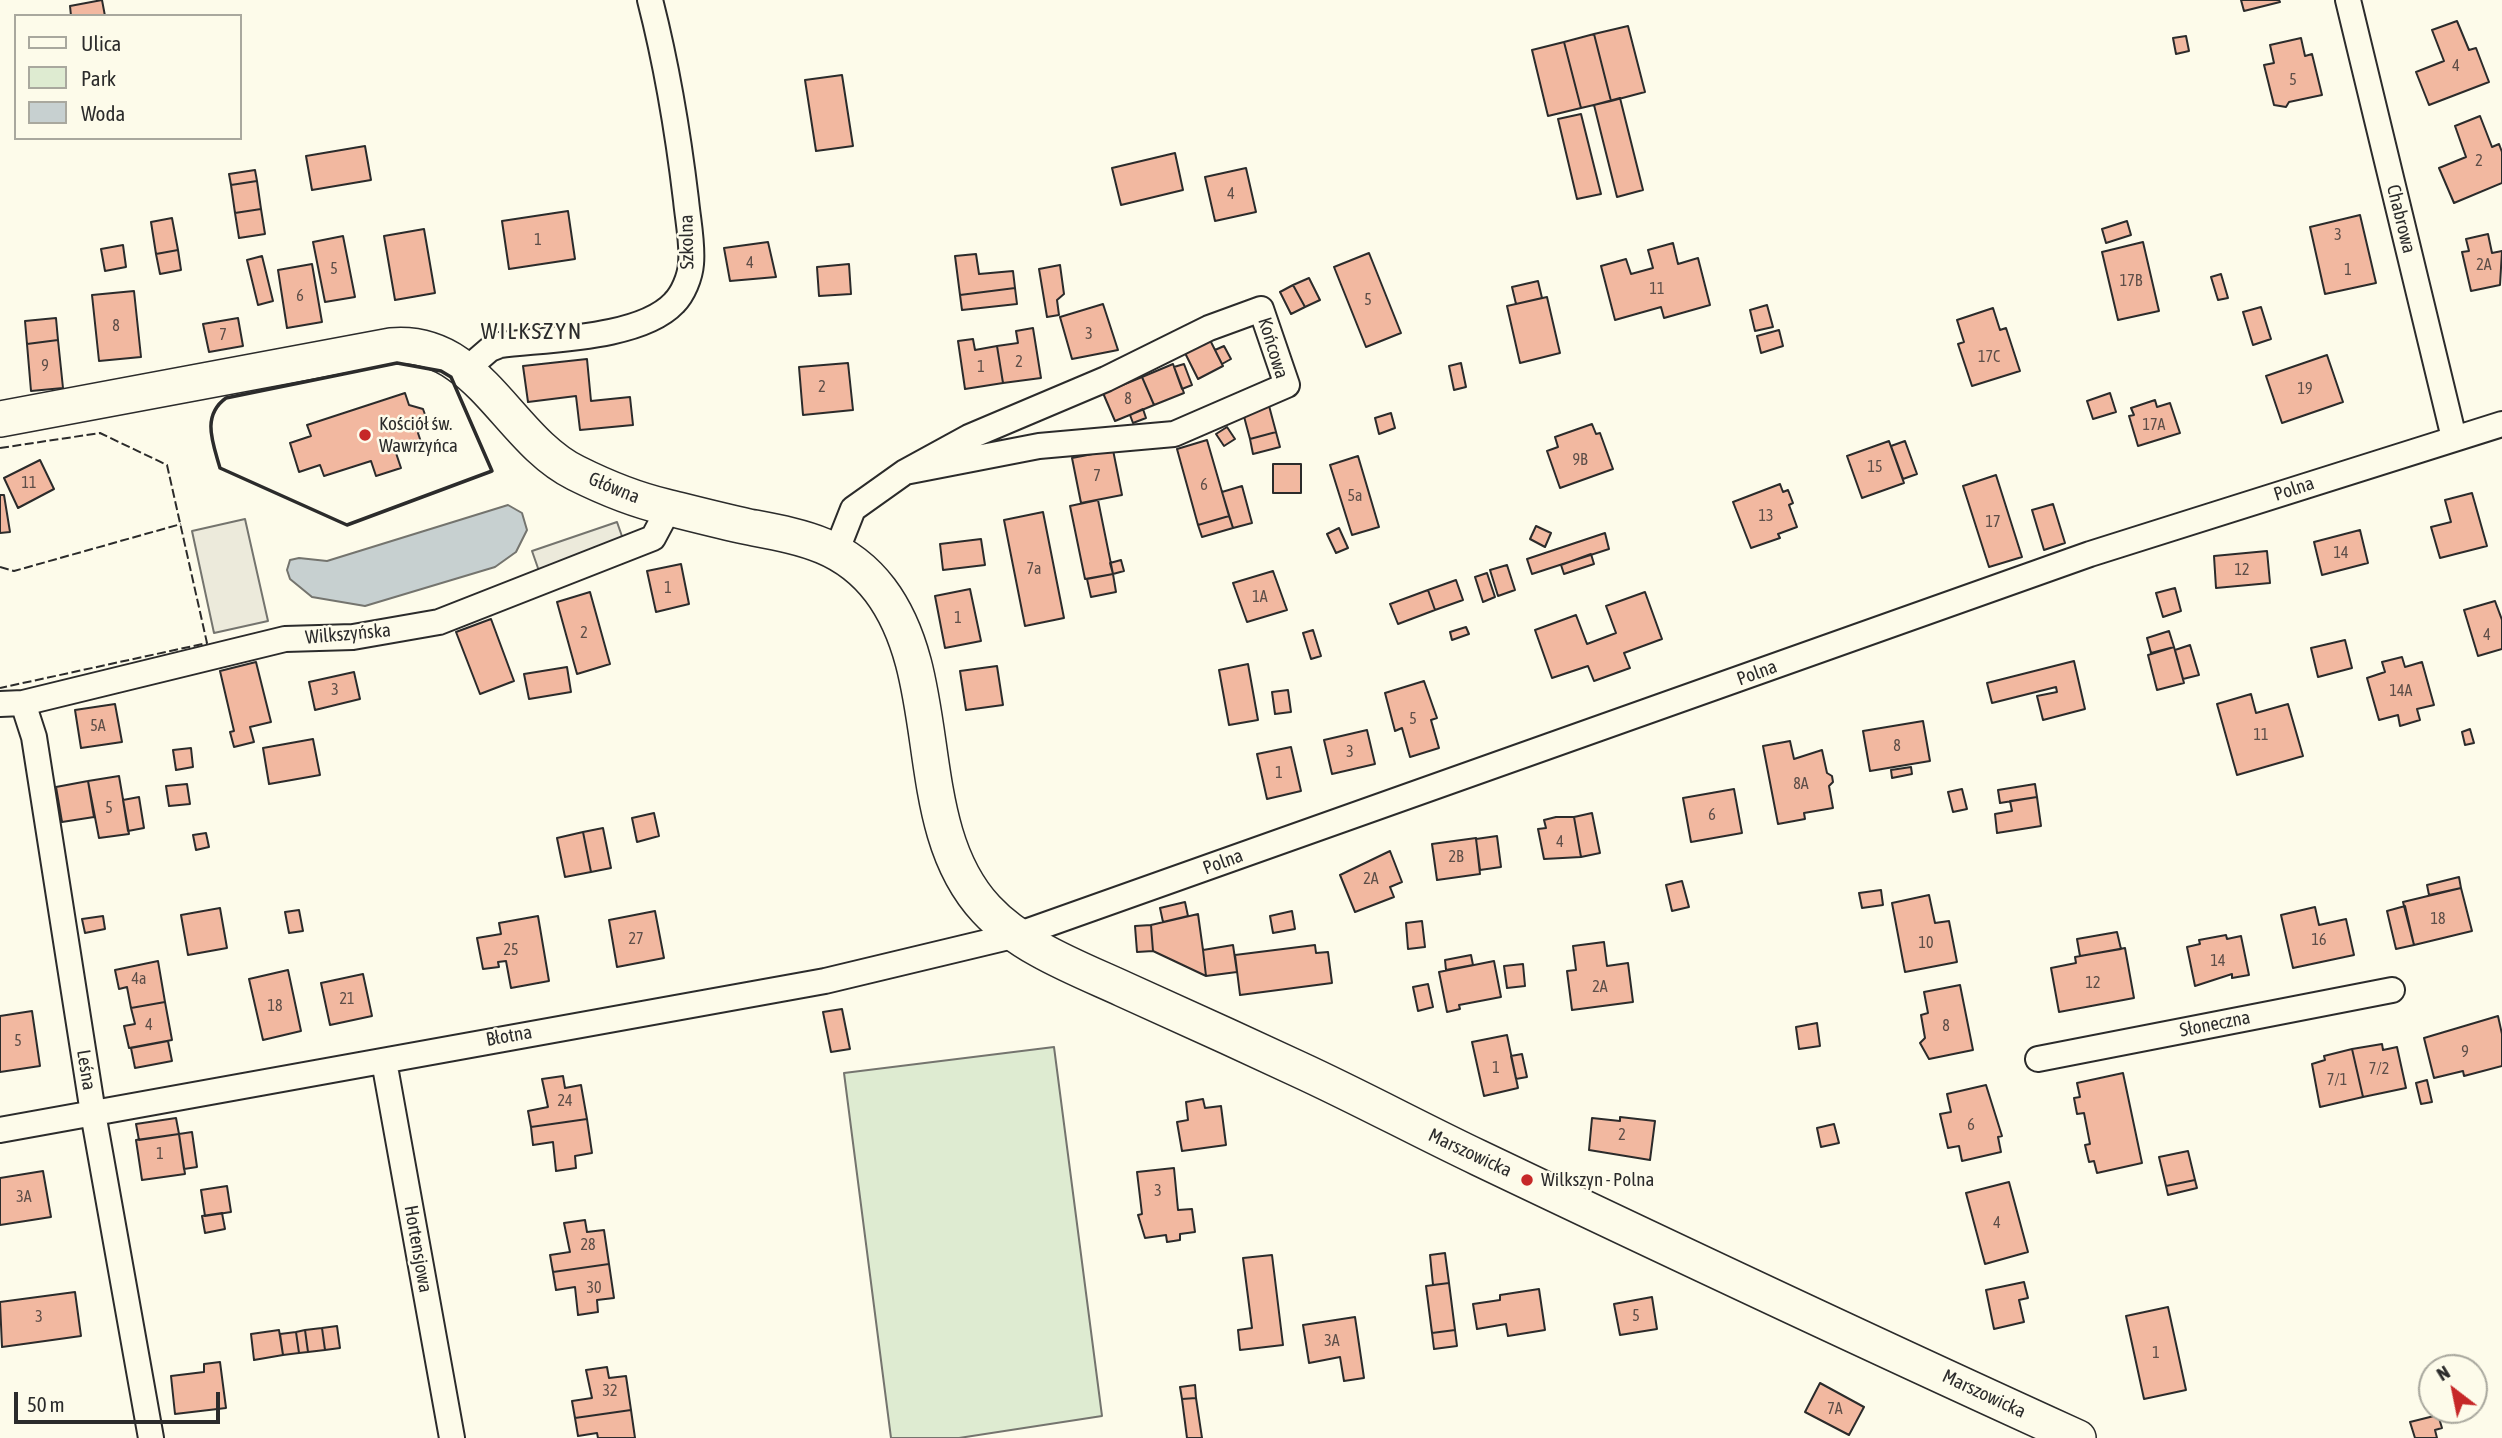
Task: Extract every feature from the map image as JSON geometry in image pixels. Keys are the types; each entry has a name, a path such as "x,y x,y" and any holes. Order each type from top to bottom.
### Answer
{"street":[{"name":"Szkolna","path":"468,369 490,349 500,345 627,328 655,317 674,303 686,285 691,265 682,170 663,50 650,0"},
{"name":"Chabrowa","path":"2348,0 2454,438"},
{"name":"Końcowa","path":"836,552 853,509 905,472 969,437 1106,379 1209,328 1261,309 1287,385 1174,434 1039,446 905,472"},
{"name":"Główna","path":"0,419 391,346 429,348 468,369 519,428 553,460 595,481 669,508 811,539 836,552 865,574 880,590 900,627 919,691 943,824 954,860 984,908 1017,935"},
{"name":"Polna","path":"1017,935 2090,554 2502,424"},
{"name":"Wilkszyńska","path":"11,704 285,639 353,637 439,622 653,538 669,508"},
{"name":"Leśna","path":"11,704 34,737 93,1114 151,1438"},
{"name":"Błotna","path":"0,1130 825,981 1017,935"},
{"name":"Marszowicka","path":"1017,935 1086,972 1305,1072 1483,1160 2078,1438"},
{"name":"Słoneczna","path":"2038,1059 2392,990"},
{"name":"Hortensjowa","path":"384,1061 452,1438"}],"green space":[{"path":"1054,1047 1102,1416 959,1438 891,1438 844,1073"}],"shaded area":[{"path":"245,519 268,621 214,633 192,531"},
{"path":"617,522 624,542 539,571 532,551"}],"water":[{"path":"508,505 522,513 527,530 516,552 495,567 365,606 312,597 290,579 287,570 290,560 299,558 327,561"}],"building":[{"path":"102,0 105,14 71,14 70,6"},
{"path":"2241,0 2279,0 2280,2 2244,11"},
{"path":"2457,21 2469,50 2476,48 2489,82 2429,105 2416,72 2444,61 2432,30"},
{"path":"1628,26 1645,92 1611,101 1594,34"},
{"path":"1594,34 1611,101 1581,108 1564,42"},
{"path":"2186,36 2189,51 2176,54 2173,38"},
{"path":"2301,38 2305,56 2312,54 2322,95 2289,102 2286,107 2274,105 2264,65 2274,63 2270,45"},
{"path":"1564,42 1581,108 1548,116 1532,50"},
{"path":"842,75 853,146 816,151 805,80"},
{"path":"1620,98 1643,190 1617,197 1594,105"},
{"path":"1581,114 1601,194 1577,199 1558,119"},
{"path":"2480,116 2492,147 2499,144 2502,152 2502,183 2454,203 2439,168 2466,157 2455,126"},
{"path":"365,146 371,180 312,190 306,156"},
{"path":"1175,153 1183,190 1121,205 1112,168"},
{"path":"1246,168 1256,212 1215,221 1205,177"},
{"path":"255,170 257,181 231,185 229,174"},
{"path":"257,181 261,209 235,213 231,185"},
{"path":"261,209 265,234 239,238 235,213"},
{"path":"568,211 575,259 509,269 502,221"},
{"path":"2360,215 2376,283 2325,294 2310,227"},
{"path":"172,218 178,250 156,254 151,222"},
{"path":"2127,221 2131,235 2106,243 2102,229"},
{"path":"424,229 435,293 395,300 384,236"},
{"path":"2488,234 2492,253 2502,251 2500,285 2471,291 2462,252 2469,251 2466,239"},
{"path":"343,236 355,297 325,302 313,242"},
{"path":"768,242 776,277 730,281 724,248"},
{"path":"2143,242 2159,311 2118,320 2102,252"},
{"path":"1673,243 1678,264 1698,258 1710,305 1664,318 1661,307 1615,320 1601,266 1626,259 1631,274 1653,268 1648,250"},
{"path":"123,245 126,267 105,271 101,249"},
{"path":"178,250 181,270 160,274 156,254"},
{"path":"1369,253 1401,333 1366,347 1334,267"},
{"path":"976,254 979,274 1013,271 1015,288 960,295 955,256"},
{"path":"262,256 273,301 258,305 247,260"},
{"path":"312,264 322,322 287,328 278,270"},
{"path":"849,264 851,294 819,296 817,267"},
{"path":"1060,265 1064,294 1057,300 1059,315 1047,317 1039,269"},
{"path":"2221,274 2228,298 2218,300 2211,277"},
{"path":"1309,278 1320,300 1305,307 1293,285"},
{"path":"1538,281 1542,298 1516,304 1512,287"},
{"path":"1293,285 1305,307 1291,314 1280,292"},
{"path":"1015,288 1017,304 962,310 960,295"},
{"path":"134,291 141,357 99,361 92,295"},
{"path":"1547,297 1560,353 1520,363 1507,306"},
{"path":"1103,304 1118,350 1072,359 1060,317"},
{"path":"1767,305 1773,327 1755,331 1750,310"},
{"path":"2261,307 2271,339 2253,345 2243,312"},
{"path":"1993,308 2000,330 2006,328 2020,371 1972,386 1958,344 1964,342 1957,320"},
{"path":"56,318 58,340 27,344 25,321"},
{"path":"238,318 243,346 209,352 203,324"},
{"path":"1033,328 1041,378 1003,383 997,346 1018,343 1016,331"},
{"path":"1779,330 1783,346 1761,353 1757,336"},
{"path":"973,339 975,350 997,346 1003,383 965,389 958,341"},
{"path":"58,340 63,388 31,391 27,344"},
{"path":"1210,340 1223,366 1198,379 1185,353"},
{"path":"1224,346 1231,359 1222,364 1215,350"},
{"path":"2327,355 2343,402 2282,423 2266,376"},
{"path":"587,359 591,401 630,397 633,425 580,430 576,396 528,402 523,366"},
{"path":"848,363 853,410 803,415 799,367"},
{"path":"1461,363 1466,387 1454,390 1449,366"},
{"path":"1173,364 1184,393 1154,405 1142,377"},
{"path":"1184,364 1192,385 1182,389 1174,367"},
{"path":"1142,377 1154,405 1115,421 1103,393"},
{"name":"Kościół św. Wawrzyńca","path":"405,393 409,405 423,409 427,420 418,433 422,445 396,453 401,468 376,476 371,461 324,476 320,465 299,472 290,443 311,436 307,425"},
{"path":"2110,393 2116,412 2093,419 2087,401"},
{"path":"2155,400 2157,407 2170,403 2180,433 2138,446 2129,416 2134,415 2131,408"},
{"path":"1268,402 1276,432 1250,439 1242,409"},
{"path":"1143,409 1146,418 1133,423 1130,415"},
{"path":"1391,413 1395,428 1379,434 1375,418"},
{"path":"1592,424 1596,434 1600,433 1613,469 1560,488 1547,451 1558,447 1555,437"},
{"path":"1227,427 1235,439 1224,446 1216,434"},
{"path":"1276,432 1280,447 1253,454 1250,439"},
{"path":"1207,440 1229,516 1198,525 1177,449"},
{"path":"1889,441 1904,483 1862,498 1847,456"},
{"path":"1905,441 1917,474 1903,479 1891,446"},
{"path":"1113,450 1122,495 1081,503 1072,458"},
{"path":"1358,456 1379,527 1352,535 1330,465"},
{"path":"40,460 54,489 18,508 4,478"},
{"path":"1273,464 1301,464 1301,493 1273,493"},
{"path":"1996,475 2022,557 1989,567 1963,486"},
{"path":"1780,484 1783,492 1788,490 1793,503 1789,505 1797,527 1778,534 1780,538 1751,548 1733,502"},
{"path":"1242,486 1252,523 1233,528 1222,492"},
{"path":"2472,493 2487,546 2440,558 2431,527 2451,522 2445,500"},
{"path":"0,495 4,495 10,532 0,533"},
{"path":"1098,500 1113,574 1085,579 1070,506"},
{"path":"2053,504 2065,543 2044,550 2032,510"},
{"path":"1043,512 1064,618 1025,626 1004,520"},
{"path":"1229,516 1233,528 1202,537 1198,525"},
{"path":"1536,526 1551,533 1545,547 1530,539"},
{"path":"1339,528 1348,548 1336,553 1327,534"},
{"path":"2360,530 2368,563 2322,575 2314,542"},
{"path":"1605,533 1609,549 1532,574 1527,559"},
{"path":"981,539 985,565 943,570 940,544"},
{"path":"2267,551 2270,583 2216,588 2214,556"},
{"path":"1591,554 1594,564 1564,574 1561,565"},
{"path":"1121,560 1124,571 1113,574 1110,563"},
{"path":"681,564 689,604 656,612 647,571"},
{"path":"1507,565 1515,590 1498,596 1490,570"},
{"path":"1273,571 1287,610 1247,622 1233,583"},
{"path":"1487,573 1495,597 1483,602 1475,577"},
{"path":"1113,574 1116,592 1091,597 1087,579"},
{"path":"1456,580 1463,600 1435,610 1428,590"},
{"path":"2175,588 2181,611 2163,617 2156,593"},
{"path":"970,589 981,641 945,648 935,596"},
{"path":"1428,590 1435,610 1398,624 1390,604"},
{"path":"590,592 610,664 577,674 557,602"},
{"path":"1645,592 1662,639 1624,653 1630,668 1594,681 1588,666 1552,678 1535,630 1576,615 1587,644 1616,633 1606,606"},
{"path":"2495,601 2502,620 2502,649 2478,656 2464,610"},
{"path":"491,619 514,681 480,694 456,632"},
{"path":"1466,627 1469,634 1452,640 1450,632"},
{"path":"1313,630 1321,656 1311,659 1303,633"},
{"path":"2169,631 2174,647 2151,653 2147,638"},
{"path":"2345,640 2352,668 2318,677 2311,648"},
{"path":"2190,645 2199,675 2183,679 2175,650"},
{"path":"2174,647 2184,683 2157,690 2148,655"},
{"path":"2402,657 2405,667 2422,662 2434,705 2417,709 2420,720 2400,726 2398,715 2379,720 2367,678 2385,672 2382,662"},
{"path":"2074,661 2085,709 2043,720 2037,696 2057,692 2056,687 1992,703 1987,683"},
{"path":"256,662 271,722 250,727 254,742 234,747 230,732 234,731 220,671"},
{"path":"1248,664 1258,720 1229,725 1219,670"},
{"path":"997,666 1003,705 966,710 960,671"},
{"path":"567,667 571,692 529,699 524,674"},
{"path":"354,672 360,699 315,710 309,682"},
{"path":"1424,681 1437,718 1431,720 1439,748 1410,757 1402,728 1395,731 1385,693"},
{"path":"1288,690 1291,712 1275,714 1272,692"},
{"path":"2251,694 2256,713 2288,704 2303,756 2237,775 2217,704"},
{"path":"115,704 122,742 81,748 75,710"},
{"path":"1923,721 1930,761 1870,771 1863,731"},
{"path":"2470,729 2474,743 2465,745 2462,732"},
{"path":"1367,730 1375,764 1332,774 1324,740"},
{"path":"313,739 320,775 269,784 263,748"},
{"path":"1790,741 1794,759 1822,750 1827,773 1832,776 1833,782 1829,786 1833,808 1804,813 1805,819 1778,824 1763,746"},
{"path":"1291,747 1301,791 1267,799 1257,754"},
{"path":"191,748 193,767 176,770 173,750"},
{"path":"1911,767 1912,774 1892,778 1891,770"},
{"path":"119,776 129,834 99,838 88,781"},
{"path":"88,781 94,817 62,822 56,787"},
{"path":"187,784 190,804 169,806 166,786"},
{"path":"2035,784 2037,797 2000,803 1998,790"},
{"path":"1734,789 1742,833 1691,842 1683,798"},
{"path":"1962,789 1967,809 1953,812 1948,792"},
{"path":"139,797 144,828 128,831 123,800"},
{"path":"2037,797 2041,826 1997,833 1995,814 2012,811 2010,801"},
{"path":"654,813 659,836 637,842 632,818"},
{"path":"1592,813 1600,853 1581,857 1574,817"},
{"path":"1574,817 1581,857 1544,859 1538,829 1546,828 1544,820"},
{"path":"603,828 611,868 591,872 583,832"},
{"path":"583,832 591,872 565,877 557,838"},
{"path":"206,833 209,847 196,850 193,835"},
{"path":"1497,836 1501,867 1480,870 1476,839"},
{"path":"1476,838 1480,874 1437,880 1432,844"},
{"path":"1390,851 1402,882 1390,887 1394,897 1355,912 1340,875"},
{"path":"2459,877 2461,888 2429,895 2427,885"},
{"path":"1682,881 1689,907 1672,911 1666,885"},
{"path":"2461,888 2472,931 2414,945 2403,902"},
{"path":"1881,890 1883,905 1862,908 1859,893"},
{"path":"1929,895 1935,923 1949,921 1957,962 1905,972 1892,903"},
{"path":"1185,902 1188,916 1163,922 1160,908"},
{"path":"2405,906 2414,945 2396,949 2387,911"},
{"path":"2315,907 2319,925 2346,919 2354,955 2293,968 2281,915"},
{"path":"220,908 227,948 188,955 181,915"},
{"path":"299,910 303,931 289,933 285,912"},
{"path":"655,911 664,958 617,967 609,920"},
{"path":"1292,911 1295,929 1273,933 1270,916"},
{"path":"1198,914 1206,976 1153,951 1151,925"},
{"path":"103,916 105,929 85,933 82,919"},
{"path":"538,916 549,981 511,988 506,961 498,962 499,967 483,969 477,938 501,934 499,923"},
{"path":"1422,921 1425,947 1408,949 1406,923"},
{"path":"1151,925 1153,951 1137,952 1135,926"},
{"path":"2117,932 2121,949 2080,956 2077,939"},
{"path":"2226,935 2227,939 2241,936 2249,975 2232,978 2232,974 2195,986 2187,947 2200,944 2199,940"},
{"path":"1604,942 1607,966 1628,963 1633,1002 1572,1010 1567,971 1576,970 1573,946"},
{"path":"1233,945 1237,972 1206,976 1203,950"},
{"path":"1315,945 1316,953 1328,952 1332,983 1240,995 1235,955"},
{"path":"2125,948 2134,998 2059,1012 2051,968 2076,963 2075,957"},
{"path":"1471,955 1473,965 1446,970 1445,960"},
{"path":"158,961 165,1002 131,1008 127,987 119,989 115,970"},
{"path":"1494,961 1501,997 1459,1005 1460,1009 1447,1012 1439,972"},
{"path":"1523,964 1525,986 1507,988 1504,966"},
{"path":"288,970 301,1031 263,1040 249,979"},
{"path":"363,974 372,1016 330,1025 321,983"},
{"path":"1428,984 1433,1007 1418,1011 1413,987"},
{"path":"1960,985 1973,1050 1929,1059 1920,1043 1925,1038 1921,1015 1928,1013 1924,992"},
{"path":"165,1002 172,1040 129,1048 124,1026 135,1024 131,1008"},
{"path":"842,1009 850,1049 831,1052 823,1012"},
{"path":"32,1011 40,1066 0,1072 0,1016"},
{"path":"2498,1016 2502,1034 2502,1066 2464,1076 2463,1071 2434,1078 2424,1038"},
{"path":"1817,1023 1820,1046 1799,1049 1796,1027"},
{"path":"1507,1035 1518,1088 1484,1096 1472,1042"},
{"path":"168,1041 172,1061 135,1068 131,1048"},
{"path":"2382,1044 2383,1050 2397,1047 2406,1088 2363,1097 2352,1049"},
{"path":"2352,1049 2363,1097 2320,1107 2312,1064 2325,1060 2324,1056"},
{"path":"1522,1054 1527,1077 1516,1079 1511,1056"},
{"path":"2123,1073 2142,1163 2097,1173 2094,1161 2089,1162 2085,1145 2090,1144 2084,1113 2077,1114 2074,1098 2080,1097 2077,1083"},
{"path":"563,1076 565,1088 581,1085 587,1119 531,1127 528,1111 548,1107 542,1079"},
{"path":"2427,1080 2432,1102 2421,1104 2416,1083"},
{"path":"1986,1085 2002,1136 1998,1137 2001,1152 1962,1161 1959,1146 1948,1148 1940,1114 1951,1112 1947,1094"},
{"path":"1203,1099 1205,1108 1221,1106 1226,1145 1182,1151 1177,1122 1188,1120 1186,1102"},
{"path":"1620,1117 1655,1121 1650,1160 1589,1150 1592,1118 1620,1121"},
{"path":"176,1118 179,1134 139,1140 136,1124"},
{"path":"587,1119 592,1153 575,1156 576,1168 556,1171 553,1142 533,1145 531,1127"},
{"path":"1834,1124 1839,1143 1821,1147 1817,1128"},
{"path":"192,1132 197,1167 184,1169 179,1134"},
{"path":"179,1134 185,1174 142,1180 136,1140"},
{"path":"2188,1151 2195,1180 2166,1186 2159,1157"},
{"path":"1174,1168 1178,1210 1192,1209 1195,1232 1180,1234 1180,1240 1167,1242 1166,1235 1145,1238 1138,1215 1142,1214 1137,1172"},
{"path":"43,1171 51,1217 0,1225 0,1178"},
{"path":"2195,1180 2197,1188 2168,1195 2166,1186"},
{"path":"2009,1182 2028,1252 1985,1264 1966,1193"},
{"path":"227,1186 231,1212 205,1216 201,1190"},
{"path":"222,1213 225,1229 205,1233 202,1216"},
{"path":"585,1220 587,1232 604,1230 609,1264 553,1272 550,1255 570,1252 564,1223"},
{"path":"1445,1253 1449,1283 1433,1285 1430,1255"},
{"path":"1272,1255 1283,1345 1240,1350 1238,1330 1252,1328 1243,1258"},
{"path":"609,1264 614,1298 597,1300 598,1312 578,1315 575,1287 556,1290 553,1272"},
{"path":"2024,1282 2028,1298 2019,1300 2024,1322 1994,1329 1986,1290"},
{"path":"1449,1283 1455,1330 1432,1333 1426,1286"},
{"path":"1539,1289 1545,1330 1508,1336 1506,1324 1477,1329 1473,1304 1500,1300 1500,1295"},
{"path":"75,1292 81,1336 2,1347 0,1302"},
{"path":"1652,1297 1657,1329 1620,1335 1614,1304"},
{"path":"2168,1307 2186,1390 2144,1399 2126,1316"},
{"path":"1355,1317 1364,1378 1344,1381 1340,1357 1309,1363 1303,1325"},
{"path":"337,1326 340,1348 325,1350 322,1328"},
{"path":"322,1328 325,1350 308,1352 305,1330"},
{"path":"279,1330 283,1355 254,1360 251,1334"},
{"path":"305,1330 308,1352 299,1353 296,1332"},
{"path":"1455,1330 1457,1346 1434,1349 1432,1333"},
{"path":"296,1332 299,1353 283,1355 280,1334"},
{"path":"220,1362 226,1408 175,1414 171,1376 204,1372 204,1364"},
{"path":"607,1367 609,1378 626,1376 631,1410 575,1418 572,1401 592,1398 586,1370"},
{"path":"1820,1383 1864,1407 1849,1435 1805,1412"},
{"path":"1195,1385 1196,1398 1182,1399 1180,1387"},
{"path":"1196,1398 1202,1438 1187,1438 1182,1399"},
{"path":"631,1410 635,1438 598,1438 597,1433 578,1436 575,1418"},
{"path":"2418,1420 2418,1424 2441,1424 2442,1428 2435,1430 2437,1438 2415,1438 2410,1422"}],"fence":[{"path":"0,448 100,433 167,465 207,643 0,688"},
{"path":"0,567 14,571 181,524"}],"wall":[{"path":"397,363 441,371 451,377 492,471 347,525 220,468 212,440 211,421 218,405 226,398 397,363"}],"place":[{"name":"Kościół św. Wawrzyńca","path":"365,435"},
{"name":"Wilkszyn - Polna","path":"1527,1180"}],"district":[{"name":"WILKSZYN","path":"532,332"}]}
